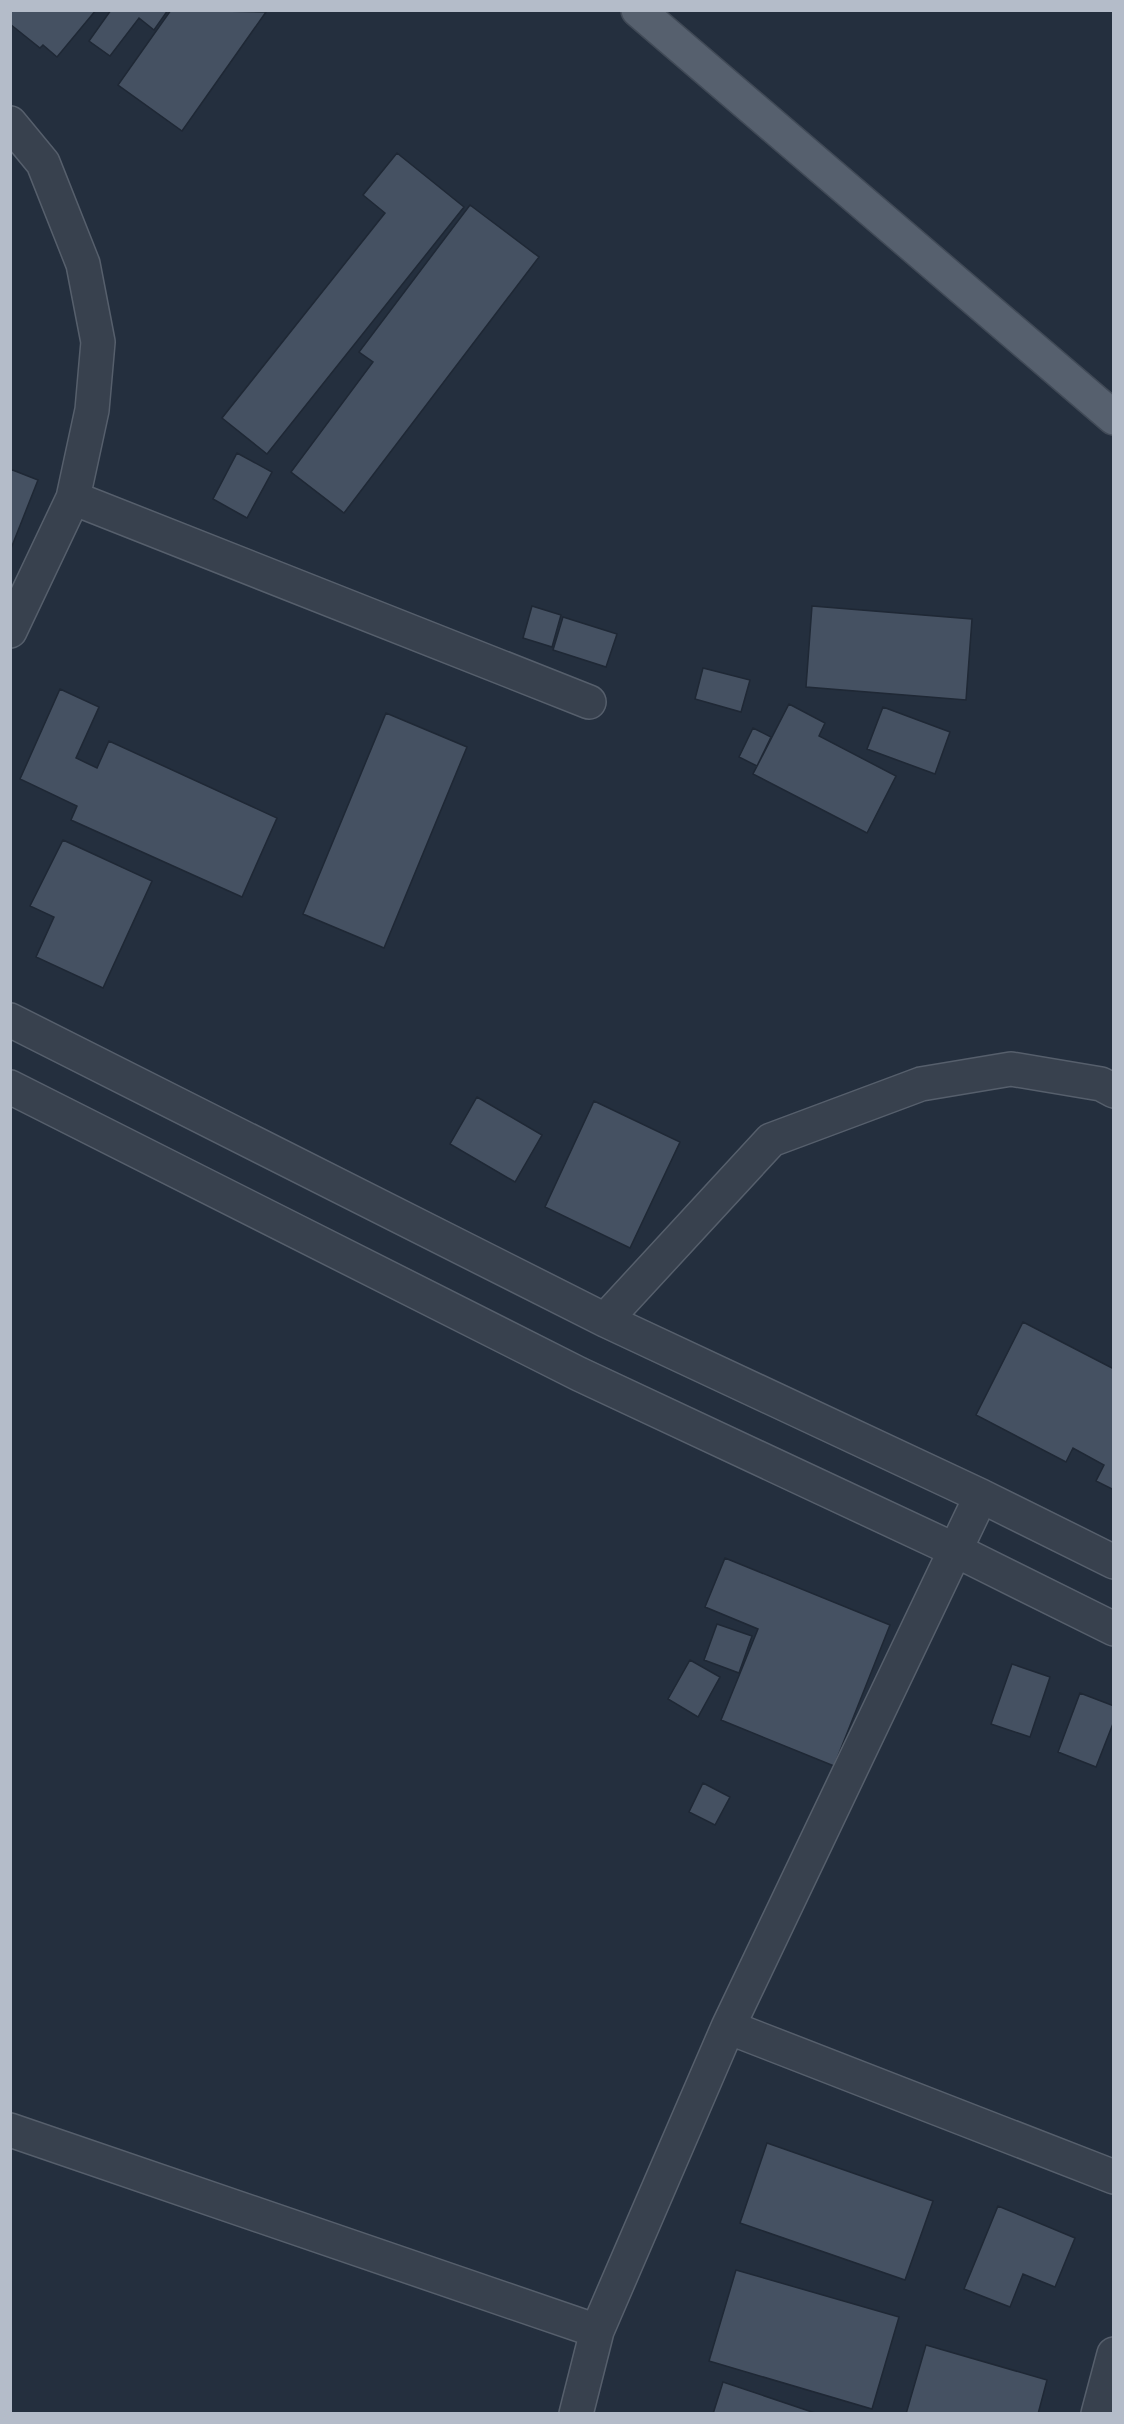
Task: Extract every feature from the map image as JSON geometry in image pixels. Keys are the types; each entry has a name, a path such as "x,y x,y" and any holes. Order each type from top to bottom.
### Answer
{"main road":[{"path":"638,10 1113,418"}],"street":[{"path":"10,123 44,163 83,264 98,342 92,410 73,498 10,631"},
{"path":"73,498 590,702"},
{"path":"10,1020 605,1320 981,1496 1113,1562"},
{"path":"605,1320 771,1140 921,1084 1011,1069 1101,1084 1113,1091"},
{"path":"10,1087 579,1374 955,1550 1113,1629"},
{"path":"576,2414 597,2331 728,2027 981,1496"},
{"path":"728,2027 1113,2177"},
{"path":"10,2130 597,2331"},
{"path":"1098,2414 1113,2354"}],"building":[{"path":"10,10 96,10 57,57 43,45 40,48 10,24"},
{"path":"111,10 168,10 154,30 139,18 110,56 89,41"},
{"path":"171,10 266,12 182,131 118,85"},
{"path":"397,153 464,207 267,454 222,418 385,213 363,195"},
{"path":"470,205 539,257 344,513 291,472 373,362 359,352"},
{"path":"237,453 272,472 247,518 213,499"},
{"path":"10,469 38,480 10,551"},
{"path":"532,606 561,615 552,647 523,638"},
{"path":"812,606 972,619 966,700 806,687"},
{"path":"563,617 617,634 606,667 553,650"},
{"path":"703,668 750,680 741,712 695,699"},
{"path":"60,689 99,707 76,758 97,768 109,741 277,818 242,897 71,820 77,806 20,779"},
{"path":"789,704 825,723 819,736 896,776 867,833 753,774"},
{"path":"883,707 950,732 935,774 867,749"},
{"path":"386,713 467,747 384,948 303,914"},
{"path":"753,728 771,737 757,766 739,757"},
{"path":"63,840 152,881 103,988 36,957 54,917 30,906"},
{"path":"477,1097 542,1135 515,1182 450,1144"},
{"path":"594,1101 680,1142 630,1248 545,1207"},
{"path":"1023,1322 1114,1369 1114,1490 1096,1481 1104,1465 1073,1448 1066,1462 976,1415"},
{"path":"725,1558 890,1625 834,1766 721,1720 758,1629 705,1607"},
{"path":"717,1624 752,1636 739,1673 704,1660"},
{"path":"690,1660 720,1677 698,1717 668,1699"},
{"path":"1012,1664 1050,1677 1030,1737 991,1724"},
{"path":"1080,1693 1114,1706 1114,1721 1096,1767 1058,1752"},
{"path":"703,1783 730,1797 715,1825 689,1812"},
{"path":"767,2143 933,2201 905,2280 740,2223"},
{"path":"998,2206 1075,2238 1055,2287 1023,2274 1010,2307 964,2289"},
{"path":"736,2270 899,2317 872,2409 709,2361"},
{"path":"926,2345 1047,2380 1038,2414 906,2414"},
{"path":"723,2382 815,2413 815,2414 713,2414"}]}
